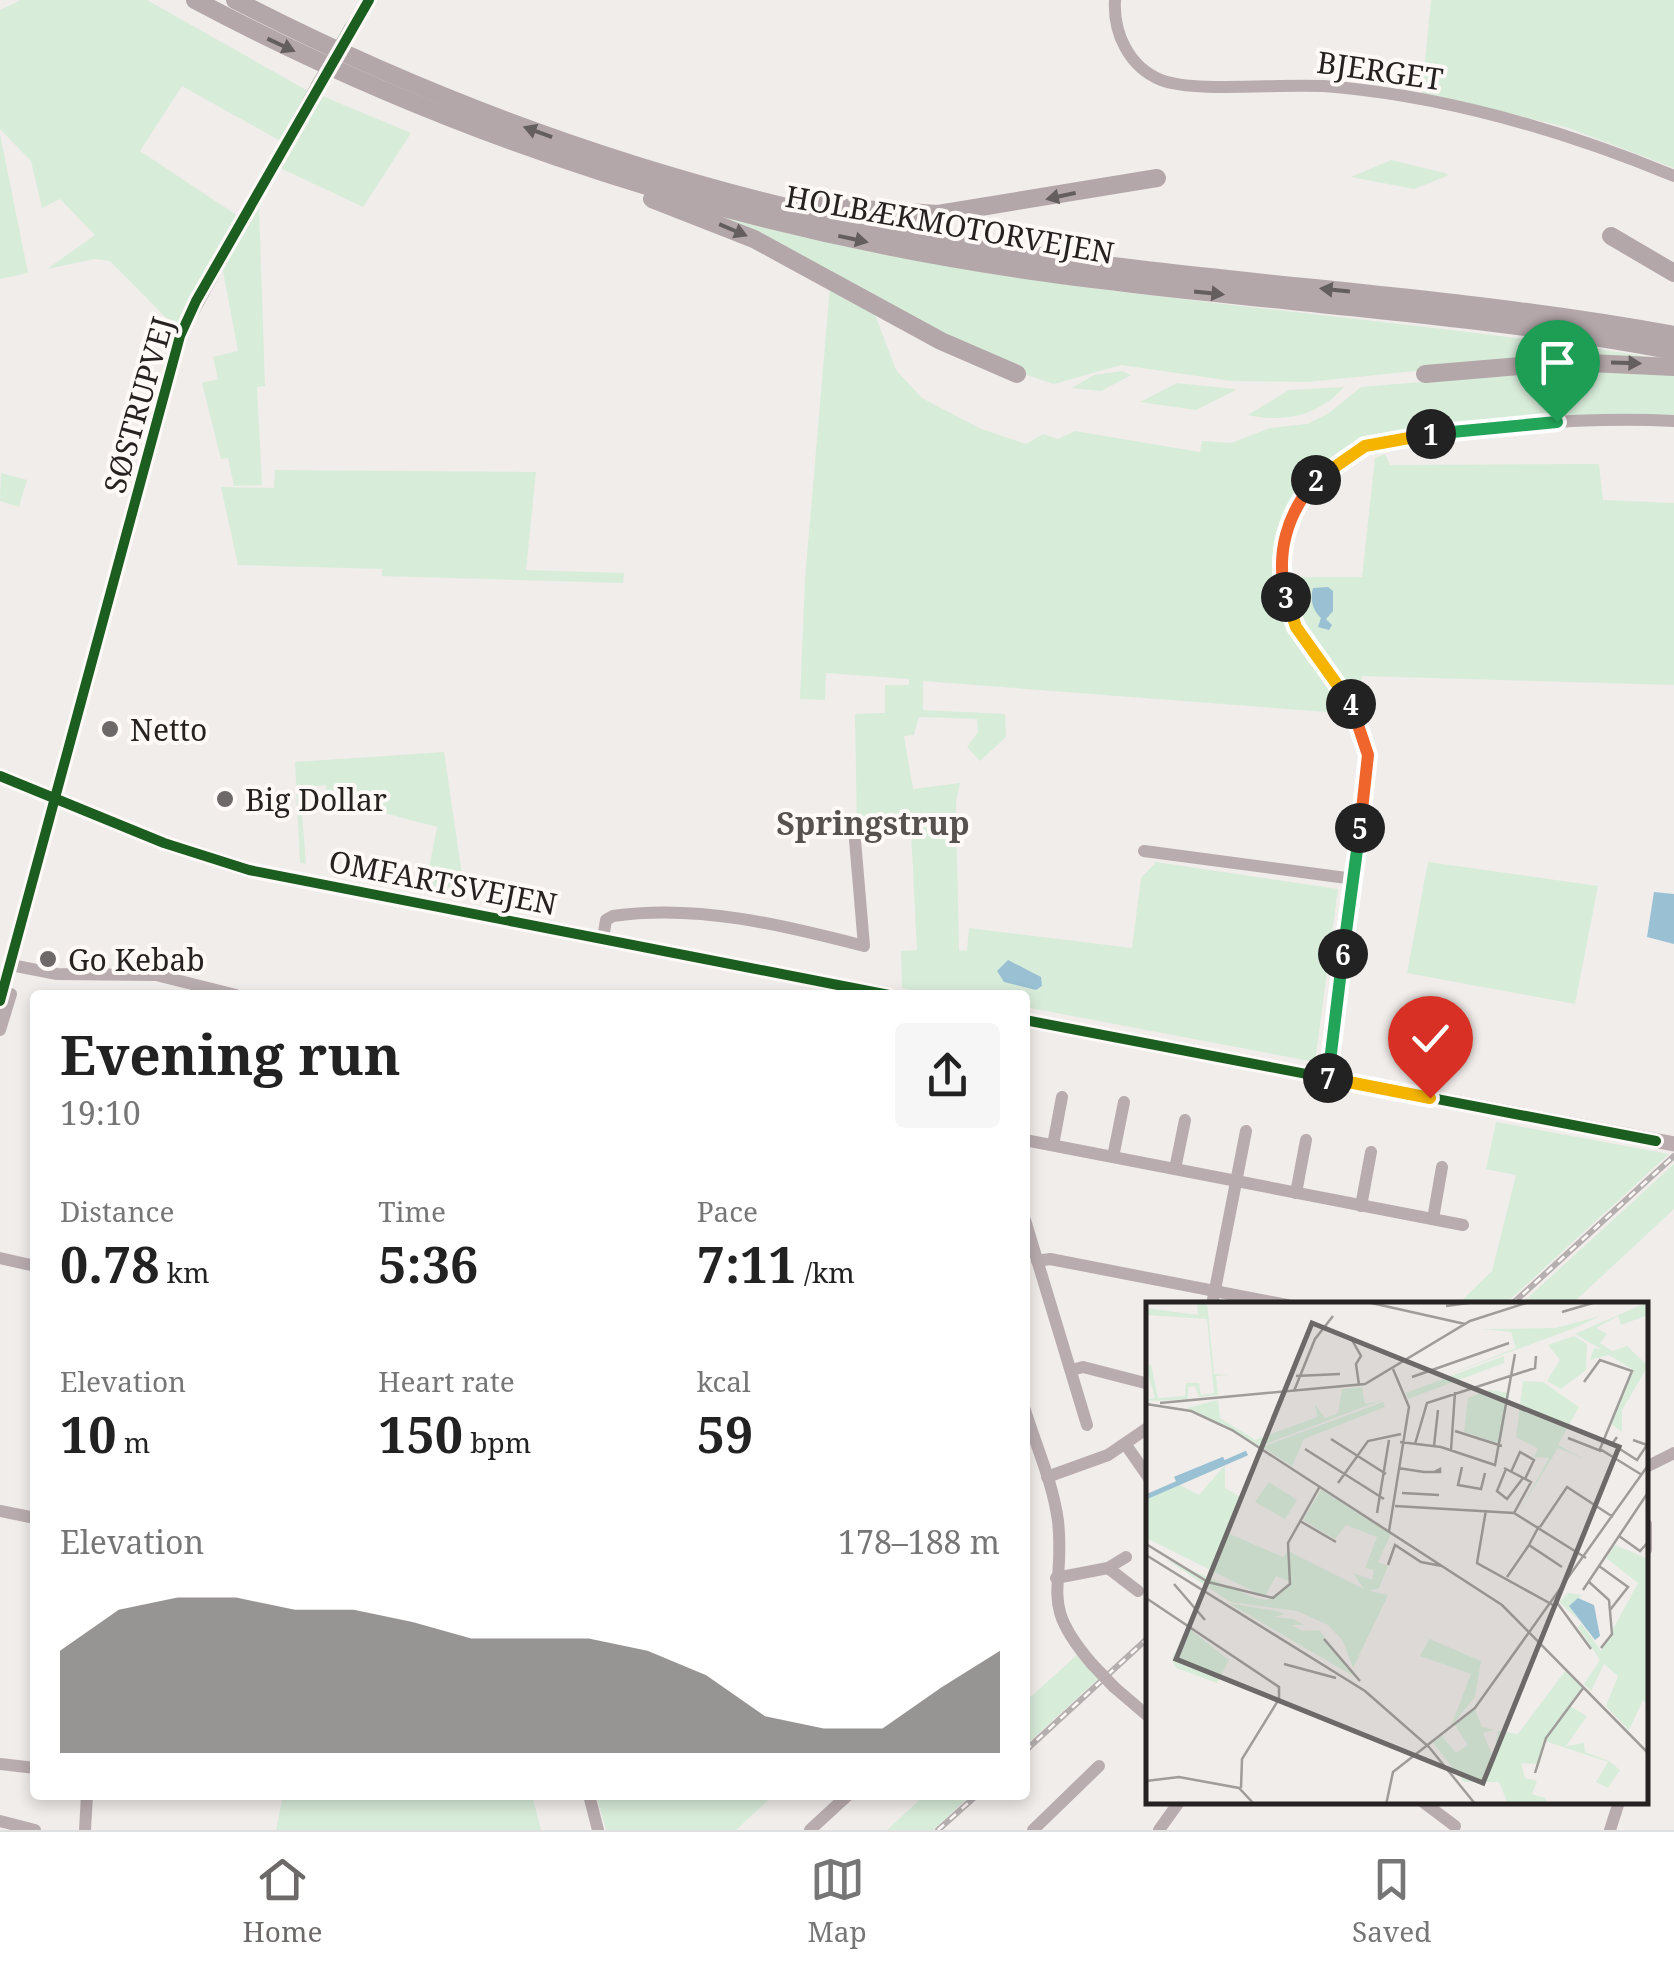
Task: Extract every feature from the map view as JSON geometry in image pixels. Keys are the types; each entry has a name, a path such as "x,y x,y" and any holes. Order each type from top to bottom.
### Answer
{"highway":[{"name":"HOLBÆKMOTORVEJEN","path":"195,0 398,97 827,234 971,262 1467,320 1674,351"},
{"name":"HOLBÆKMOTORVEJEN","path":"234,0 580,156 778,205 972,246 1468,304 1674,335"},
{"path":"580,156 846,208 893,212 986,210 1157,178"},
{"path":"580,156 620,187 754,239 941,342 1018,374"},
{"path":"1611,236 1674,273"},
{"path":"1424,374 1569,362 1674,367"}],"main road":[{"name":"OMFARTSVEJEN","path":"0,776 57,802 249,870 863,990"},
{"path":"1030,1021 1674,1144"}],"street":[{"name":"SØSTRUPVEJ","path":"0,1030 4,994 58,815 57,802 180,336 317,85 369,0"},
{"name":"BJERGET","path":"1114,3 1118,32 1126,49 1160,80 1184,86 1305,84 1411,97 1580,137 1674,176"},
{"path":"1327,1078 1354,878 1366,746 1352,705 1296,627 1286,601 1282,550 1300,501 1330,466 1376,443 1522,424 1674,422"},
{"path":"603,939 606,920 613,916 711,916 772,922 864,946 855,840"},
{"path":"1144,850 1354,878"},
{"path":"15,966 74,975 156,975 216,990"},
{"path":"1054,1146 1062,1097"},
{"path":"1113,1157 1124,1102"},
{"path":"1175,1169 1185,1120"},
{"path":"1214,1298 1246,1131"},
{"path":"1296,1193 1306,1140"},
{"path":"1030,1141 1464,1225"},
{"path":"1360,1206 1371,1152"},
{"path":"1432,1219 1442,1167"},
{"path":"1030,1236 1087,1425"},
{"path":"0,1258 30,1265"},
{"path":"1038,1261 1050,1259 1214,1298 1255,1302"},
{"path":"1072,1370 1083,1367 1146,1383"},
{"path":"1047,1477 1126,1445 1146,1429"},
{"path":"1030,1440 1047,1477 1058,1519 1056,1578 1062,1626 1092,1664 1146,1714"},
{"path":"1126,1445 1146,1474"},
{"path":"1649,1465 1674,1452"},
{"path":"0,1511 30,1517"},
{"path":"1056,1578 1108,1568 1126,1556"},
{"path":"1108,1568 1138,1591"},
{"path":"0,1764 30,1767"},
{"path":"1034,1830 1099,1766"},
{"path":"85,1830 87,1800"},
{"path":"590,1800 598,1830"},
{"path":"810,1830 843,1800"},
{"path":"1159,1830 1177,1805"},
{"path":"1426,1805 1454,1826"},
{"path":"1610,1830 1618,1805"},
{"path":"0,1821 34,1830"}],"green space":[{"path":"21,0 147,0 308,91 282,142 182,86 140,151 241,218 178,330 110,261 95,259 47,269 95,235 60,199 42,208 31,161 0,129 0,10"},
{"path":"1431,0 1674,0 1674,168 1566,127 1422,93"},
{"path":"320,95 411,133 363,207 280,168"},
{"path":"0,134 28,273 0,279"},
{"path":"1391,160 1449,175 1414,189 1351,177"},
{"path":"259,206 265,386 257,387 262,485 234,486 228,458 221,459 202,383 218,379 213,357 238,351 222,266"},
{"path":"701,211 821,241 1063,284 1430,327 1674,361 1493,363 1308,382 1232,381 1121,365 1054,384 1018,372"},
{"path":"830,287 874,312 896,370 922,398 979,428 1026,444 1043,434 1058,439 1075,431 1200,452 1202,441 1231,443 1270,428 1307,424 1329,413 1361,387 1590,368 1674,374 1674,418 1593,418 1358,446 1294,506 1280,583 1353,714 923,681 923,710 1005,714 1006,737 980,761 967,747 978,732 977,719 919,717 914,735 904,736 913,789 960,783 956,802 959,951 967,950 969,928 1132,948 1141,878 1156,862 1338,889 1315,1062 1030,1008 1030,990 902,988 901,951 917,950 911,832 857,833 855,714 885,713 885,685 909,685 909,679 826,673 825,700 800,699 805,579"},
{"path":"1122,371 1131,375 1101,391 1072,388 1094,375"},
{"path":"1177,383 1236,390 1196,410 1140,402"},
{"path":"1344,387 1323,405 1300,415 1248,415 1289,390"},
{"path":"1385,454 1390,465 1599,464 1603,500 1674,503 1674,685 1362,676 1358,703 1301,630 1286,577 1362,577 1375,458"},
{"path":"275,470 536,472 526,570 624,573 623,583 382,576 382,569 238,565 221,487 274,488"},
{"path":"1,473 27,480 19,507 0,501"},
{"path":"444,752 465,895 425,888 437,827 327,798 326,785 300,788 306,864 300,863 295,762"},
{"path":"1428,862 1598,886 1575,1004 1407,973"},
{"path":"1496,1122 1669,1154 1507,1302 1460,1302 1492,1271 1516,1175 1486,1169"},
{"path":"1674,1164 1674,1209 1574,1302 1523,1302"},
{"path":"1078,1654 1100,1677 1030,1741 1030,1697"},
{"path":"282,1800 533,1800 541,1830 276,1830"},
{"path":"597,1800 769,1800 736,1830 606,1830"},
{"path":"920,1800 966,1800 933,1830 887,1830"}],"water":[{"path":"1328,587 1333,591 1333,611 1326,619 1332,625 1329,630 1318,627 1321,618 1312,596 1313,588"},
{"path":"1654,892 1674,894 1674,944 1647,937"},
{"path":"1008,960 1041,977 1042,986 1036,990 1004,982 997,971"}],"railway":[{"path":"1514,1302 1674,1156"},
{"path":"1030,1746 1146,1640"},
{"path":"938,1830 971,1800"}],"cycle path":[{"path":"0,1001 180,336 196,301 369,0"},
{"path":"0,776 164,843 249,870 863,990"},
{"path":"1030,1021 1656,1141"}],"place":[{"name":"Netto","path":"110,729"},
{"name":"Big Dollar","path":"225,799"},
{"name":"Go Kebab","path":"48,959"}],"district":[{"name":"Springstrup","path":"873,822"}],"route":[{"path":"1430,1098 1327,1078 1368,755 1352,705 1291,616 1283,586 1282,550 1300,501 1317,478 1353,452 1414,436 1557,422"}]}
